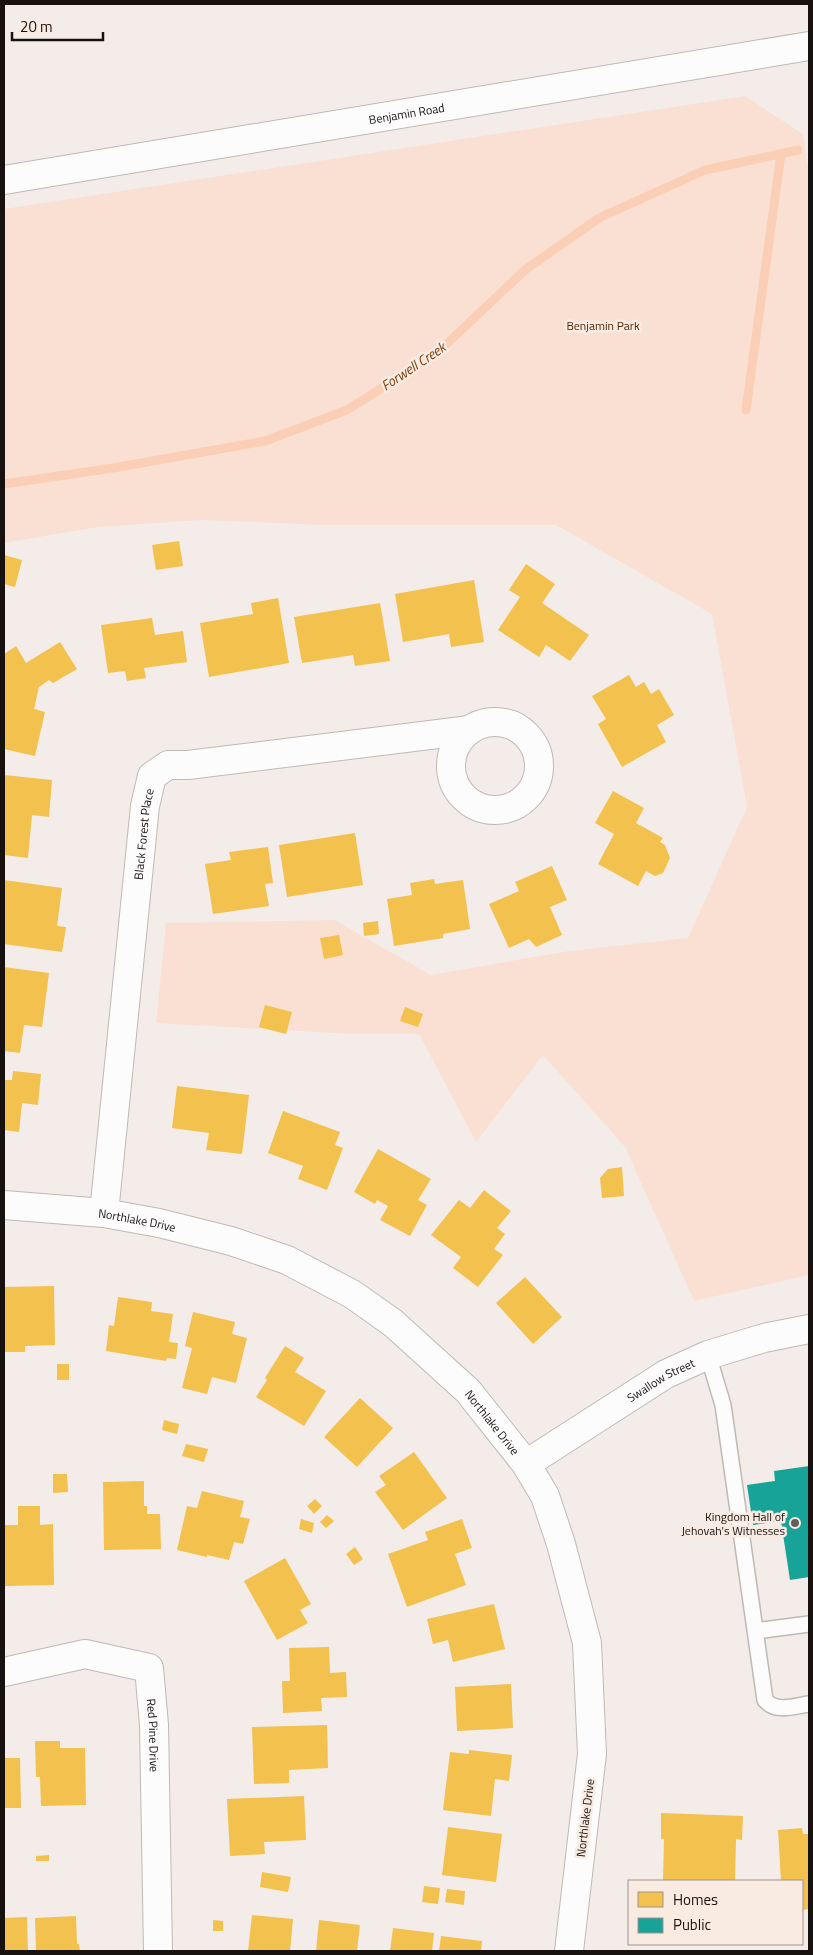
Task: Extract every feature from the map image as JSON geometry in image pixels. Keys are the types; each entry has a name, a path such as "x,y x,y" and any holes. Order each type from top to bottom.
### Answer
{"street":[{"name":"Benjamin Road","path":"4,180 809,46"},
{"name":"Black Forest Place","path":"104,1213 145,806 152,776 168,765 188,765 470,730"},
{"name":"Northlake Drive","path":"4,1205 104,1213 159,1223 231,1242 288,1260 352,1294 393,1323 468,1391 526,1464 545,1496 561,1544 587,1643 592,1754 569,1951"},
{"name":"Swallow Street","path":"526,1464 666,1374 708,1355 764,1338 809,1329"},
{"name":"Red Pine Drive","path":"4,1672 85,1654 148,1668 154,1725 158,1951"}],"lane":[{"path":"708,1355 723,1405 765,1700 770,1706 778,1708 809,1704"},
{"path":"755,1631 809,1624"}],"green space":[{"name":"Benjamin Park","path":"745,96 803,134 809,174 809,1275 694,1301 625,1147 543,1055 476,1142 419,1034 352,1034 156,1023 166,923 334,920 431,975 569,951 688,938 747,807 712,614 556,525 324,525 201,520 98,527 4,543 4,209"}],"building: Homes":[{"path":"179,541 183,566 156,570 152,545"},
{"path":"4,555 22,560 15,587 4,584"},
{"path":"526,564 555,584 542,603 589,635 570,661 546,645 539,657 498,630 520,597 509,590"},
{"path":"474,580 484,642 451,647 449,634 403,642 395,594"},
{"path":"278,598 289,663 209,677 200,623 253,614 251,603"},
{"path":"380,603 390,661 355,666 353,655 302,663 294,617"},
{"path":"152,618 155,635 183,631 187,662 144,668 146,678 127,681 125,671 108,673 101,625"},
{"path":"60,642 77,669 53,683 49,680 39,687 34,709 45,712 35,756 4,749 4,654 16,646 26,663"},
{"path":"629,675 636,687 644,682 651,694 659,689 674,715 657,725 666,742 622,767 598,724 606,719 592,696"},
{"path":"4,775 52,780 49,817 32,815 28,858 4,855"},
{"path":"613,791 644,808 636,823 663,838 660,842 665,845 670,858 663,873 655,876 646,871 638,886 598,864 614,834 595,823"},
{"path":"355,833 363,885 287,897 279,845"},
{"path":"268,847 273,883 265,884 269,906 213,914 205,864 231,860 229,852"},
{"path":"552,866 567,900 550,907 562,935 536,947 529,939 509,948 489,904 519,891 515,882"},
{"path":"434,879 435,884 463,880 470,929 443,934 443,938 394,946 387,899 412,895 410,883"},
{"path":"4,880 62,888 57,926 66,927 62,952 4,944"},
{"path":"378,921 379,934 364,936 363,923"},
{"path":"339,935 343,955 324,959 320,938"},
{"path":"4,967 49,973 42,1027 24,1025 20,1053 4,1051"},
{"path":"265,1005 292,1012 286,1034 259,1027"},
{"path":"405,1007 423,1014 418,1027 400,1021"},
{"path":"13,1071 41,1074 38,1105 22,1103 19,1132 4,1130 4,1080 12,1080"},
{"path":"177,1086 249,1095 242,1154 206,1150 209,1133 172,1128"},
{"path":"283,1111 340,1132 335,1145 343,1148 327,1190 298,1179 303,1166 268,1153"},
{"path":"378,1149 431,1179 418,1200 427,1205 410,1236 380,1220 388,1206 377,1200 375,1204 354,1192"},
{"path":"622,1167 624,1196 602,1198 600,1178 608,1169"},
{"path":"484,1190 511,1211 497,1228 505,1234 494,1249 503,1255 478,1287 453,1268 461,1257 431,1235 459,1200 470,1208"},
{"path":"525,1277 562,1317 533,1344 496,1303"},
{"path":"54,1286 55,1345 25,1346 25,1352 4,1352 4,1287"},
{"path":"118,1297 152,1302 151,1311 173,1314 169,1342 178,1343 176,1359 167,1358 166,1361 106,1351 109,1325 114,1326"},
{"path":"193,1312 235,1322 232,1334 247,1338 236,1383 212,1377 207,1394 182,1388 192,1348 185,1346"},
{"path":"285,1346 304,1358 295,1372 326,1391 304,1426 256,1397 267,1380 265,1378"},
{"path":"57,1364 69,1364 69,1380 57,1380"},
{"path":"360,1398 393,1428 357,1467 324,1437"},
{"path":"164,1420 179,1424 177,1434 162,1430"},
{"path":"186,1444 208,1449 204,1462 182,1456"},
{"path":"414,1452 447,1498 403,1530 375,1492 386,1485 379,1476"},
{"path":"53,1474 67,1474 68,1492 53,1493"},
{"path":"144,1481 144,1506 147,1506 147,1514 160,1514 161,1549 104,1550 103,1482"},
{"path":"202,1491 244,1501 240,1517 250,1519 243,1544 234,1542 229,1560 177,1550 187,1506 197,1508"},
{"path":"315,1499 322,1506 314,1514 307,1506"},
{"path":"18,1506 40,1506 40,1525 53,1524 54,1585 4,1586 4,1525 18,1525"},
{"path":"327,1515 334,1521 326,1528 320,1522"},
{"path":"301,1519 314,1523 312,1533 299,1529"},
{"path":"462,1519 472,1548 455,1554 466,1585 407,1607 388,1554 428,1540 425,1532"},
{"path":"355,1547 363,1559 354,1565 346,1554"},
{"path":"285,1558 311,1604 300,1610 308,1623 277,1640 244,1581"},
{"path":"494,1604 505,1649 453,1662 448,1640 433,1644 427,1619"},
{"path":"329,1647 330,1673 346,1672 347,1697 321,1698 322,1711 283,1713 282,1681 290,1681 289,1648"},
{"path":"511,1684 513,1728 457,1731 455,1687"},
{"path":"327,1725 328,1768 289,1770 289,1783 254,1784 252,1727"},
{"path":"35,1741 60,1741 60,1748 85,1748 86,1805 41,1806 40,1777 36,1777"},
{"path":"469,1750 512,1755 509,1781 495,1779 491,1816 443,1810 450,1752 469,1754"},
{"path":"4,1758 20,1758 21,1808 4,1808"},
{"path":"304,1796 306,1840 264,1842 265,1854 230,1856 227,1799"},
{"path":"661,1813 743,1816 742,1840 736,1839 735,1880 663,1880 664,1839 661,1839"},
{"path":"448,1827 502,1834 496,1882 442,1875"},
{"path":"802,1828 803,1834 809,1834 809,1909 803,1910 803,1880 781,1880 778,1830"},
{"path":"49,1855 49,1861 36,1861 36,1856"},
{"path":"262,1872 291,1877 288,1892 260,1887"},
{"path":"424,1886 440,1888 438,1904 422,1902"},
{"path":"447,1889 465,1891 464,1905 445,1902"},
{"path":"252,1915 293,1919 290,1951 248,1951"},
{"path":"76,1916 77,1944 79,1944 80,1951 36,1951 35,1918"},
{"path":"27,1917 28,1951 4,1951 4,1918"},
{"path":"213,1920 223,1921 223,1931 213,1931"},
{"path":"319,1920 360,1925 357,1951 316,1951"},
{"path":"393,1928 434,1933 432,1951 390,1951"},
{"path":"441,1936 482,1941 481,1951 439,1951"}],"building: Public":[{"name":"Kingdom Hall of Jehovah's Witnesses","path":"809,1466 809,1577 790,1580 781,1521 753,1525 747,1485 775,1481 774,1471"}],"waterway":[{"name":"Forwell Creek","path":"4,484 113,468 265,441 347,410 437,353 525,270 599,218 705,170 798,150"},
{"name":"Forwell Creek","path":"746,410 781,154"}],"place":[{"name":"Kingdom Hall of Jehovah's Witnesses","path":"795,1523"}]}
